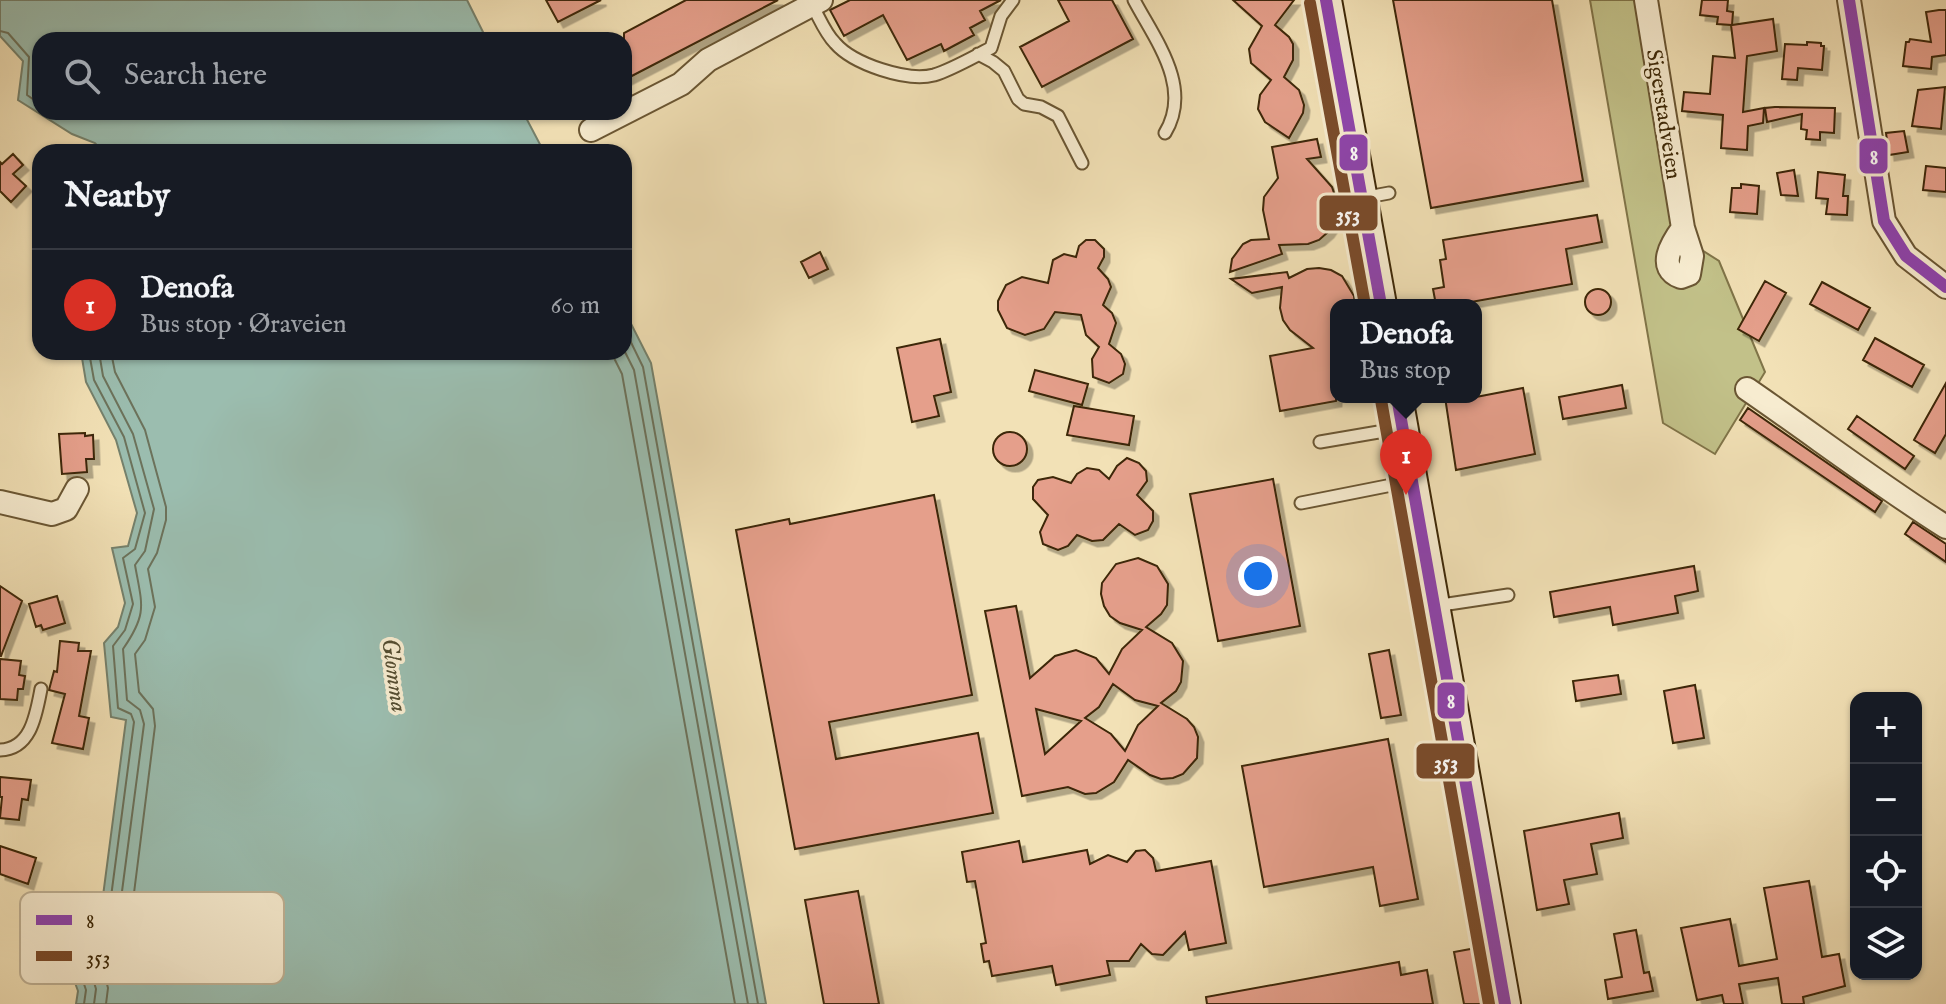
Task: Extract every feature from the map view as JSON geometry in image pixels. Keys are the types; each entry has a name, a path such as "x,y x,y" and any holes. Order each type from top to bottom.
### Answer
{"street":[{"path":"1326,0 1375,196 1381,299"},
{"name":"Sigerstadveien","path":"1646,0 1683,228"},
{"path":"1849,0 1884,221 1906,256 1946,287"},
{"path":"632,109 681,84 708,60 816,2"},
{"path":"591,130 611,120"},
{"path":"1747,389 1828,444 1875,482 1946,527"},
{"path":"1398,403 1505,1004"},
{"path":"0,502 52,514 66,509 77,489"}],"lane":[{"path":"816,2 834,43 867,64 891,73 923,77 937,74 991,48 1001,16 1013,0"},
{"path":"1134,0 1175,80 1174,115 1165,133"},
{"path":"978,54 1004,71 1018,99 1024,104 1041,107 1058,116 1082,163"},
{"path":"1320,442 1403,428"},
{"path":"1301,503 1412,481"},
{"path":"1434,606 1508,595"},
{"path":"0,750 15,748 23,741 37,709 41,689"}],"shaded area":[{"path":"1590,0 1640,0 1677,222 1659,265 1670,284 1692,283 1697,247 1719,261 1765,372 1715,454 1663,423"}],"water":[{"path":"0,0 467,0 483,32 32,32 32,109 18,100 23,61 0,36"},
{"path":"50,120 527,120 540,144 96,144"},
{"name":"Glomma","path":"632,326 651,363 766,1004 76,1004 75,984 284,984 284,892 104,892 126,720 111,717 104,643 118,627 125,603 112,548 128,546 137,513 116,440 86,382 82,360 632,360"}],"building":[{"path":"546,0 601,0 558,22"},
{"path":"686,0 778,0 632,76 632,32 626,32"},
{"path":"850,0 1001,0 980,11 985,20 970,28 974,35 944,51 941,44 907,60 883,15 844,36 830,10"},
{"path":"1058,0 1112,0 1133,39 1042,87 1020,47 1069,21"},
{"path":"1233,0 1294,0 1275,25 1293,44 1293,60 1284,77 1299,90 1304,105 1303,113 1289,138 1265,122 1258,109 1260,95 1271,80 1251,63 1249,49 1262,26"},
{"path":"1393,0 1552,0 1583,181 1431,208"},
{"path":"1702,0 1728,0 1727,11 1733,12 1732,25 1773,19 1777,51 1747,56 1743,112 1764,108 1763,123 1748,126 1747,150 1721,148 1723,115 1682,111 1684,92 1710,94 1713,56 1735,58 1731,25 1717,24 1718,17 1700,15"},
{"path":"1946,10 1946,55 1932,57 1931,69 1903,66 1906,42 1910,39 1931,42 1926,12"},
{"path":"1807,42 1824,46 1822,70 1798,68 1797,80 1782,79 1785,44 1807,45"},
{"path":"1945,87 1941,129 1912,126 1918,90"},
{"path":"1765,108 1835,108 1834,133 1820,132 1820,140 1806,139 1807,130 1801,129 1802,114 1767,122"},
{"path":"1904,131 1908,152 1889,155 1886,133"},
{"path":"1317,139 1321,157 1307,159 1332,187 1336,199 1335,222 1319,240 1308,244 1279,245 1282,254 1230,272 1232,259 1243,244 1251,240 1269,239 1263,210 1264,197 1278,178 1272,147"},
{"path":"13,154 23,165 13,174 26,186 11,202 0,191 0,162 2,164"},
{"path":"1926,166 1946,168 1946,192 1923,190"},
{"path":"1794,170 1798,196 1781,195 1777,173"},
{"path":"1818,172 1845,175 1843,196 1848,196 1847,215 1826,214 1828,199 1816,198"},
{"path":"1741,184 1759,186 1757,214 1730,212 1732,188 1741,188"},
{"path":"1597,215 1602,242 1566,249 1572,284 1482,300 1435,299 1433,289 1444,287 1440,260 1446,259 1443,240"},
{"path":"1086,240 1095,240 1104,249 1104,257 1098,268 1111,287 1103,305 1112,313 1116,323 1109,344 1121,354 1125,364 1123,374 1109,383 1093,377 1092,359 1099,347 1086,335 1081,315 1055,312 1044,329 1025,335 1007,328 998,310 998,301 1006,285 1022,277 1048,283 1053,260 1064,254 1076,257 1079,246"},
{"path":"820,252 828,269 809,278 801,262"},
{"path":"1307,269 1331,270 1342,276 1354,299 1330,299 1330,402 1280,411 1270,356 1313,348 1290,330 1283,320 1280,308 1282,287 1252,293 1231,279 1287,272 1289,278"},
{"path":"1765,281 1786,293 1759,341 1738,329"},
{"path":"1822,282 1870,308 1858,330 1810,304"},
{"path":"1598,289 1607,293 1611,302 1607,311 1598,315 1589,311 1585,302 1589,293"},
{"path":"1875,338 1924,365 1912,387 1863,360"},
{"path":"940,339 951,392 934,396 939,416 912,422 897,348"},
{"path":"1035,370 1088,384 1082,405 1029,391"},
{"path":"1946,383 1946,434 1935,453 1914,440"},
{"path":"1622,385 1626,408 1563,419 1559,397"},
{"path":"1523,388 1535,454 1456,470 1446,403 1482,403 1482,396"},
{"path":"1074,406 1134,416 1129,445 1067,435"},
{"path":"1748,408 1882,501 1875,512 1740,420"},
{"path":"1857,416 1914,456 1905,469 1848,429"},
{"path":"1010,432 1022,437 1027,449 1022,461 1010,466 998,461 993,449 998,437"},
{"path":"85,433 85,436 93,435 94,459 86,459 87,472 62,474 59,434"},
{"path":"1127,458 1139,463 1146,471 1147,481 1137,495 1153,511 1153,521 1148,530 1135,535 1119,524 1103,540 1092,541 1077,535 1068,546 1058,550 1043,544 1040,532 1048,515 1033,499 1033,487 1038,480 1053,477 1071,483 1077,474 1087,468 1099,470 1109,479"},
{"path":"1273,479 1300,626 1218,641 1190,494"},
{"path":"934,495 972,695 829,722 836,759 978,733 993,813 795,849 736,530 789,519 790,524"},
{"path":"1913,522 1946,544 1946,562 1905,534"},
{"path":"1138,558 1157,566 1168,584 1167,605 1146,627 1172,643 1183,661 1181,682 1176,691 1161,703 1194,727 1198,737 1197,758 1183,774 1173,778 1161,779 1150,775 1128,760 1114,782 1096,793 1085,794 1068,787 1022,796 985,611 1016,606 1030,678 1055,656 1076,650 1096,658 1109,674 1122,649 1142,630 1120,623 1110,616 1104,606 1102,583 1116,564","holes":["1113,684 1135,700 1158,706 1138,725 1125,751 1111,734 1085,718 1099,707","1036,709 1081,721 1045,754"]},
{"path":"1694,566 1698,591 1675,596 1678,613 1613,625 1610,607 1554,617 1550,592"},
{"path":"0,586 22,601 1,656 0,656"},
{"path":"57,596 65,623 43,630 41,625 36,627 29,604"},
{"path":"60,641 79,643 78,651 91,651 79,716 89,718 83,749 52,743 65,694 49,690 54,671 57,672"},
{"path":"1389,650 1401,715 1381,718 1369,654"},
{"path":"0,659 21,661 19,675 25,676 23,689 18,689 17,700 0,699"},
{"path":"1618,675 1621,694 1576,701 1573,681"},
{"path":"1695,685 1704,738 1673,743 1664,691"},
{"path":"1388,739 1418,899 1380,906 1373,867 1264,887 1242,766"},
{"path":"0,777 31,780 28,800 22,799 19,820 0,818"},
{"path":"1619,813 1623,838 1591,844 1597,874 1564,880 1569,904 1537,910 1524,831"},
{"path":"1019,841 1023,862 1087,850 1090,864 1108,855 1127,862 1136,851 1145,850 1153,858 1156,871 1211,861 1226,943 1189,950 1185,932 1163,955 1152,954 1141,944 1129,961 1107,961 1110,975 1056,985 1052,966 992,976 989,961 984,962 981,944 986,943 975,881 967,882 962,852"},
{"path":"0,846 36,858 28,884 0,874"},
{"path":"1809,881 1822,957 1839,954 1845,986 1803,997 1804,1004 1782,1004 1778,978 1739,984 1743,1004 1724,1004 1722,995 1697,1000 1681,928 1730,919 1739,966 1777,959 1764,888"},
{"path":"858,891 879,1004 824,1004 805,900"},
{"path":"1636,930 1644,973 1649,972 1653,991 1608,999 1605,980 1622,977 1614,934"},
{"path":"1476,948 1486,1004 1464,1004 1454,952"},
{"path":"1399,962 1401,975 1427,970 1433,1004 1207,1004 1206,997"}],"transit line":[{"name":"8","path":"1326,0 1380,299"},
{"name":"8","path":"1849,0 1884,221 1906,256 1946,287"},
{"name":"353","path":"1310,3 1364,299"},
{"name":"353","path":"1382,403 1489,1004"},
{"name":"8","path":"1398,403 1505,1004"}],"place":[{"name":"Denofa","path":"1406,495"}]}
